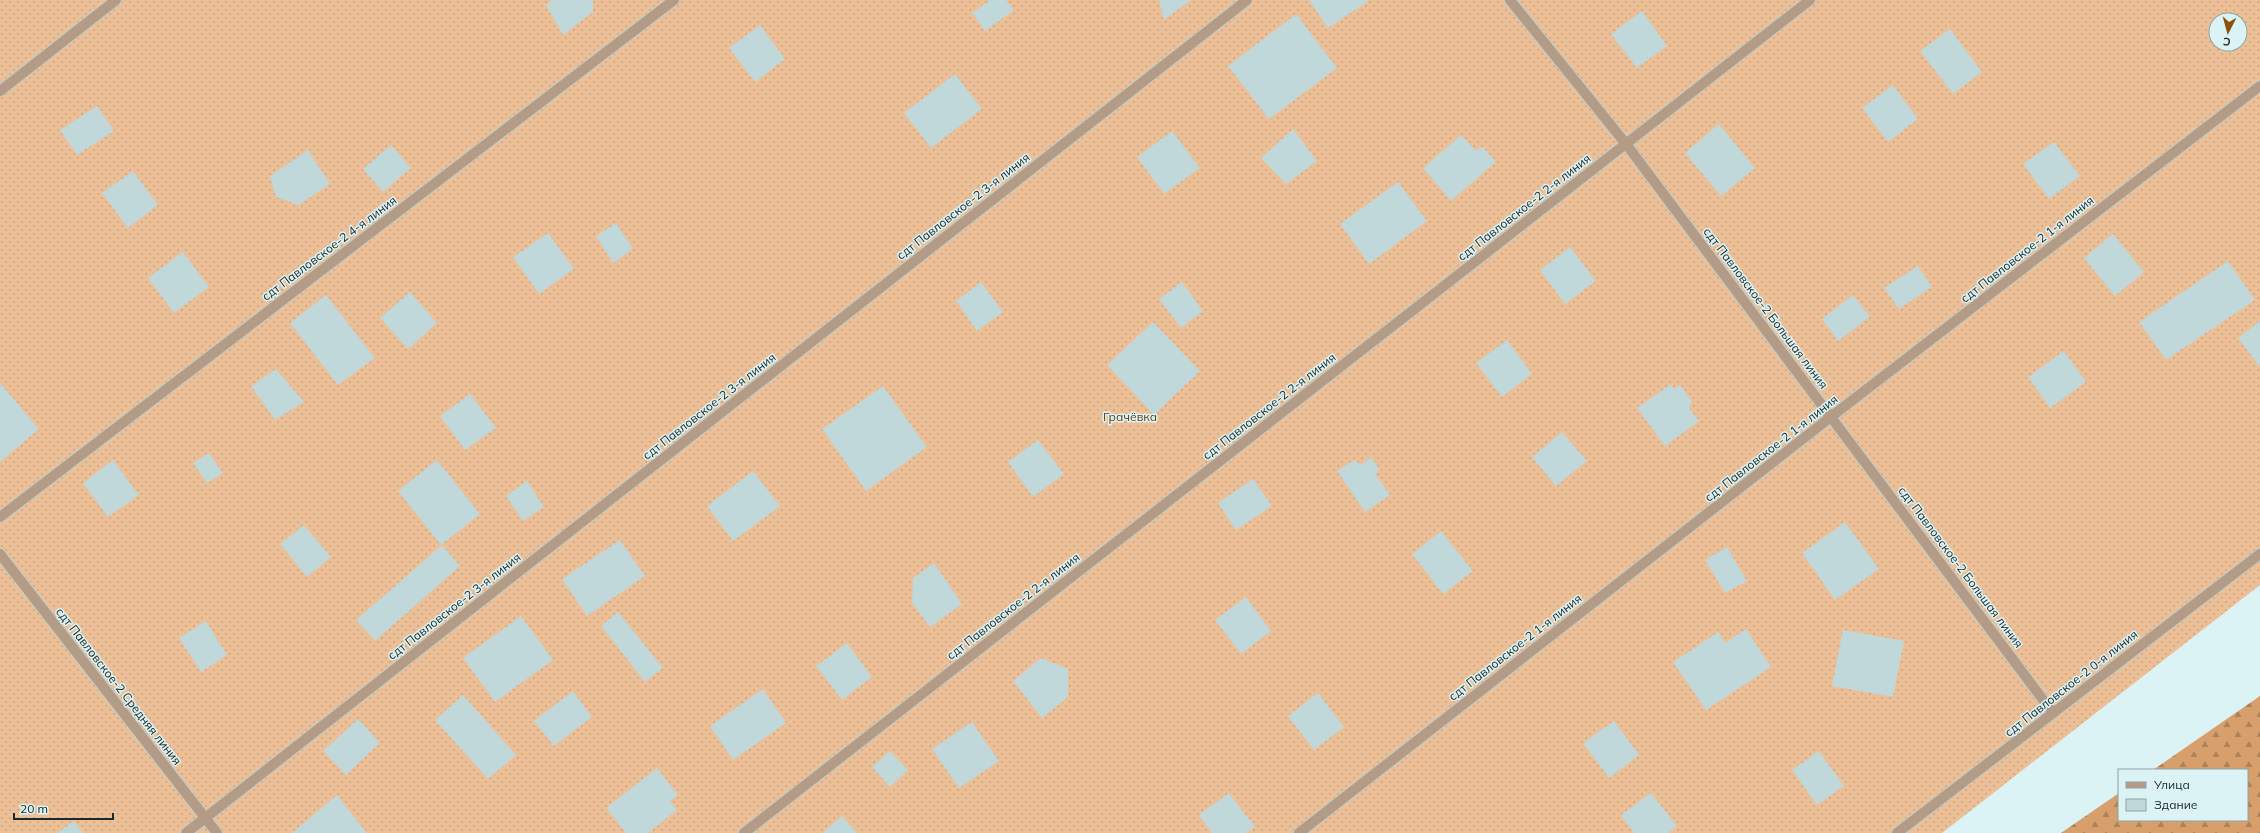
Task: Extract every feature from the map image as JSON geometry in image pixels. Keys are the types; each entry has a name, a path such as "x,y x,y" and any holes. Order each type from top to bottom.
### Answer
{"lane":[{"path":"0,91 116,0"},
{"name":"сдт Павловское-2 4-я линия","path":"0,517 674,0"},
{"name":"сдт Павловское-2 3-я линия","path":"186,833 1247,0"},
{"name":"сдт Павловское-2 Большая линия","path":"1510,0 1626,144 1832,416 2053,713"},
{"name":"сдт Павловское-2 2-я линия","path":"744,833 1810,0"},
{"name":"сдт Павловское-2 1-я линия","path":"1299,833 1832,416 2260,86"},
{"name":"сдт Павловское-2 Средняя линия","path":"0,554 216,833"},
{"name":"сдт Павловское-2 0-я линия","path":"1897,833 2260,554"}],"green space":[{"name":"Грачёвка","path":"0,0 2260,0 2260,585 1942,833 0,833"},
{"path":"2260,696 2260,833 2061,833 2118,794 2118,821 2248,821 2248,769 2154,769"}],"building":[{"path":"552,0 593,0 593,12 563,35 546,5"},
{"path":"990,0 1006,0 1014,10 985,31 972,13"},
{"path":"1159,0 1191,0 1164,20"},
{"path":"1309,0 1370,0 1328,28"},
{"path":"1642,11 1667,46 1637,68 1611,34"},
{"path":"1296,14 1337,68 1269,119 1228,66"},
{"path":"760,25 785,59 755,82 729,48"},
{"path":"1950,29 1982,72 1953,94 1920,51"},
{"path":"955,74 982,109 931,148 904,113"},
{"path":"1893,85 1918,119 1888,142 1862,108"},
{"path":"97,106 114,131 77,155 60,130"},
{"path":"1719,124 1755,168 1721,196 1685,153"},
{"path":"1293,129 1317,161 1286,184 1261,158"},
{"path":"1172,131 1200,168 1164,194 1137,157"},
{"path":"1461,135 1475,150 1483,147 1496,162 1451,201 1423,168"},
{"path":"2054,142 2080,176 2049,199 2023,164"},
{"path":"391,145 411,168 383,192 363,169"},
{"path":"308,150 330,184 299,205 276,197 270,176"},
{"path":"133,171 158,205 128,228 102,193"},
{"path":"1398,182 1427,221 1369,264 1340,224"},
{"path":"616,223 633,249 613,263 596,236"},
{"path":"548,233 574,269 539,294 513,257"},
{"path":"2113,234 2144,272 2115,296 2084,258"},
{"path":"1570,247 1596,281 1565,304 1540,270"},
{"path":"183,252 209,287 174,313 148,278"},
{"path":"2228,261 2255,300 2166,360 2139,322"},
{"path":"1918,266 1932,287 1899,309 1884,288"},
{"path":"981,282 1003,312 977,331 956,301"},
{"path":"1182,282 1203,311 1181,328 1159,299"},
{"path":"410,292 437,323 408,349 380,318"},
{"path":"326,295 375,358 338,385 290,323"},
{"path":"1853,295 1870,317 1838,341 1822,319"},
{"path":"2260,321 2260,367 2238,338"},
{"path":"1153,322 1200,371 1154,415 1107,365"},
{"path":"1507,340 1532,374 1502,397 1476,363"},
{"path":"2064,351 2086,382 2050,408 2028,377"},
{"path":"276,369 304,402 275,420 251,386"},
{"path":"0,383 39,429 0,462"},
{"path":"1671,384 1674,389 1680,385 1692,401 1689,408 1699,421 1665,446 1637,408"},
{"path":"883,386 927,447 866,491 822,429"},
{"path":"470,394 496,428 465,450 440,416"},
{"path":"1562,432 1587,461 1556,486 1532,457"},
{"path":"1038,440 1064,474 1033,497 1008,462"},
{"path":"209,453 223,473 207,483 193,463"},
{"path":"1371,457 1379,469 1376,475 1390,495 1365,512 1337,471 1354,460 1361,465"},
{"path":"113,460 139,495 108,517 83,483"},
{"path":"437,460 480,514 441,545 398,491"},
{"path":"753,471 780,506 733,541 707,506"},
{"path":"1253,479 1272,506 1236,530 1218,503"},
{"path":"527,481 544,507 523,521 506,496"},
{"path":"1845,522 1879,569 1835,600 1802,553"},
{"path":"304,525 331,557 307,577 280,544"},
{"path":"1441,531 1473,571 1443,594 1412,554"},
{"path":"620,540 645,576 587,616 562,579"},
{"path":"442,545 460,566 375,641 356,620"},
{"path":"1727,547 1747,581 1725,593 1705,560"},
{"path":"934,563 962,604 930,627 912,603 913,578"},
{"path":"1246,597 1271,631 1241,654 1215,620"},
{"path":"618,612 663,668 645,682 601,626"},
{"path":"521,616 553,660 495,702 463,658"},
{"path":"206,621 227,655 201,672 179,638"},
{"path":"1746,629 1771,667 1706,710 1673,662 1718,632 1725,643"},
{"path":"1843,630 1904,641 1893,697 1832,686"},
{"path":"847,643 872,677 842,700 816,666"},
{"path":"1041,658 1068,669 1068,697 1042,718 1013,681"},
{"path":"763,689 786,723 733,760 710,726"},
{"path":"573,691 592,717 554,746 534,721"},
{"path":"1318,693 1344,727 1314,750 1288,716"},
{"path":"463,695 516,755 488,779 435,720"},
{"path":"358,719 380,743 346,775 323,751"},
{"path":"1614,721 1639,755 1609,778 1583,743"},
{"path":"972,722 999,761 959,788 932,749"},
{"path":"890,751 908,770 890,787 872,767"},
{"path":"1819,751 1844,786 1817,805 1792,770"},
{"path":"657,768 678,795 670,801 677,810 648,833 626,833 606,808"},
{"path":"1229,793 1255,827 1246,833 1212,833 1199,815"},
{"path":"1651,793 1677,826 1668,833 1634,833 1621,815"},
{"path":"337,795 367,833 292,833"},
{"path":"842,816 857,833 822,833"},
{"path":"74,821 83,833 57,833"}]}
